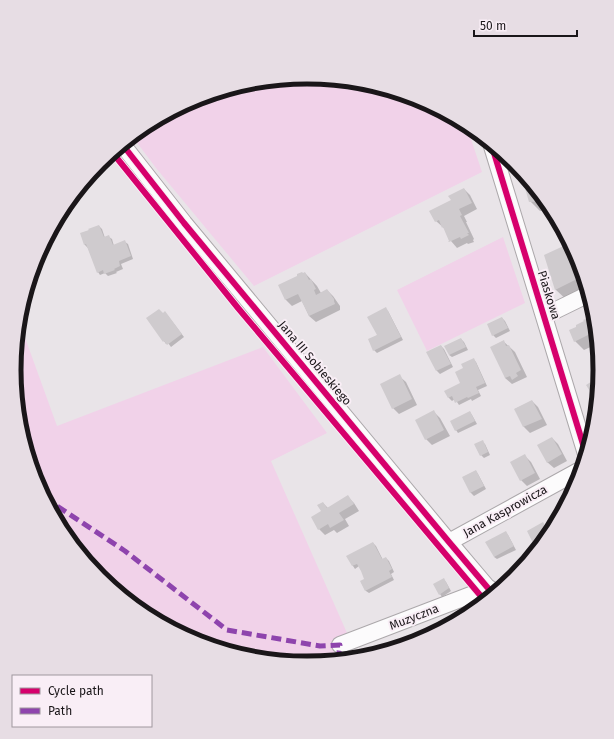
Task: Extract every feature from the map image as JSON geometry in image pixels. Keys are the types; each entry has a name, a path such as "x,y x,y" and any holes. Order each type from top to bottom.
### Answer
{"street":[{"name":"Jana III Sobieskiego","path":"126,148 184,223 490,590"},
{"name":"Piaskowa","path":"494,152 583,444"},
{"path":"544,316 583,297"},
{"name":"Jana Kasprowicza","path":"449,542 573,474"},
{"name":"Muzyczna","path":"340,645 485,593"}],"shaded area":[{"path":"288,84 326,84 381,93 416,105 450,122 470,135 482,172 254,286 156,168 136,141 164,122 181,113 215,99 251,89"},
{"path":"503,237 525,303 427,351 397,290"},
{"path":"23,332 57,426 263,347 327,433 271,461 347,633 342,653 307,656 288,655 251,650 215,640 198,634 164,617 118,585 105,572 80,544 59,512 50,496 36,461 26,425 23,407 21,370"}],"building":[{"path":"524,183 538,201 529,202"},
{"path":"464,188 472,203 459,209 462,215 460,216 469,235 449,242 439,220 435,222 429,211 451,200 448,196"},
{"path":"99,225 104,237 109,235 113,245 125,240 131,256 119,261 120,266 114,269 115,270 104,274 103,270 97,273 86,244 84,245 80,233"},
{"path":"565,245 578,278 555,290 544,255"},
{"path":"302,272 305,272 309,280 311,279 316,289 314,290 316,295 327,289 334,299 335,304 309,316 298,294 285,300 278,285"},
{"path":"386,307 401,337 373,351 368,339 377,335 367,317"},
{"path":"159,309 163,313 165,311 182,334 167,345 164,341 163,342 146,318"},
{"path":"502,317 508,328 492,336 487,324"},
{"path":"589,318 591,336 590,334 574,342 569,330 576,327 576,325 584,321 583,320"},
{"path":"461,338 466,347 449,355 444,346"},
{"path":"504,340 506,346 509,345 521,370 516,373 518,376 512,380 510,376 505,378 490,347"},
{"path":"441,345 451,364 436,371 426,352"},
{"path":"474,358 485,383 476,387 479,393 455,403 452,396 448,398 444,391 460,383 455,372 463,368 461,364"},
{"path":"400,374 412,399 392,409 380,384"},
{"path":"592,381 592,394 586,385"},
{"path":"532,400 542,419 523,427 514,409"},
{"path":"434,410 444,430 425,440 415,420"},
{"path":"470,411 475,421 455,431 450,421"},
{"path":"552,437 562,454 547,463 537,445"},
{"path":"483,440 488,452 480,456 474,444"},
{"path":"525,454 535,473 520,481 510,462"},
{"path":"476,470 484,486 470,493 462,477"},
{"path":"348,495 354,504 339,513 344,520 330,528 328,524 318,530 311,517 321,511 317,505 323,502 327,508"},
{"path":"543,522 546,527 532,546 531,544 533,543 527,531"},
{"path":"506,531 514,546 494,557 485,542"},
{"path":"373,542 382,559 386,557 392,569 389,571 392,577 365,591 360,581 364,579 361,571 357,564 352,566 346,556"},
{"path":"444,578 449,588 439,595 433,584"}],"marked path":[{"path":"55,504 125,551 227,630 320,646 340,645 339,654"}],"cycle path":[{"path":"126,148 184,223 489,590"},
{"path":"494,152 583,444"},
{"path":"116,156 238,308 481,596"}]}
